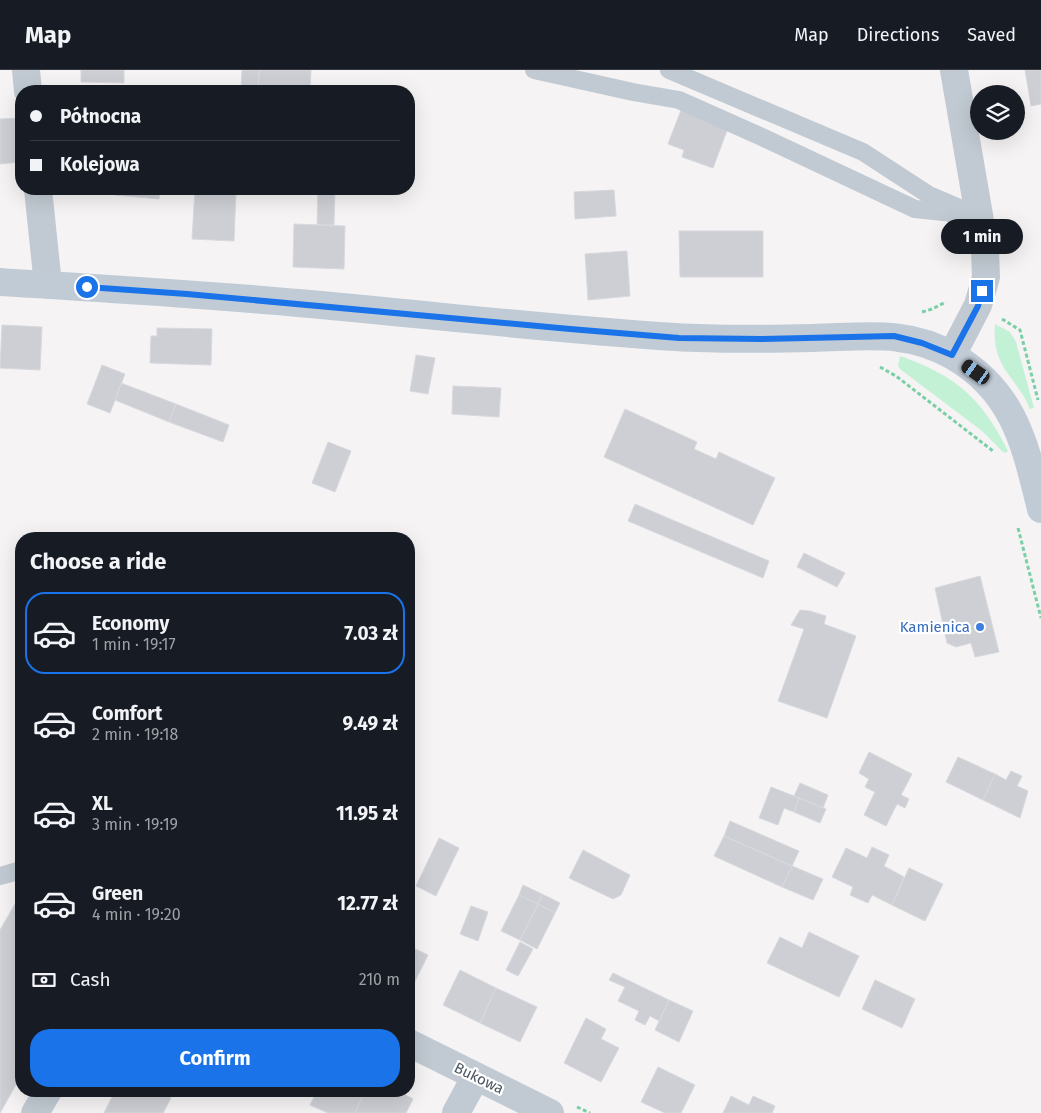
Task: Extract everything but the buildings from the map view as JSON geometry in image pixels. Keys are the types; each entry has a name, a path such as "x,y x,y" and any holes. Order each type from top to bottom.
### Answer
{"street":[{"path":"26,70 27,85"},
{"path":"952,355 978,306 986,276 985,250 980,216 954,70"},
{"path":"39,195 48,285"},
{"path":"0,282 187,294 679,338 761,339 894,336 922,343 952,355 976,372 998,394 1013,418 1025,447 1041,510"},
{"name":"Bukowa","path":"415,1046 550,1113"},
{"path":"456,1113 476,1076"},
{"path":"35,1113 44,1097"}],"lane":[{"path":"534,70 633,92 680,100 915,209 980,216"},
{"path":"669,70 863,152 929,195 980,216"},
{"path":"0,876 15,872"}],"path":[{"path":"996,315 1020,330 1039,404"},
{"path":"873,365 896,376 986,444 997,456"},
{"path":"1018,526 1041,618"}],"green space":[{"path":"995,324 1010,332 1016,342 1034,408 1030,409 1024,396 1001,362 995,343"},
{"path":"900,356 937,372 965,391 988,416 1008,451 1005,453 1002,451 982,431 900,369 898,366"}],"place":[{"name":"Kamienica","path":"980,627"}],"route":[{"path":"87,287 317,305 679,338 761,339 894,336 922,343 952,355 978,306 982,291"}]}
